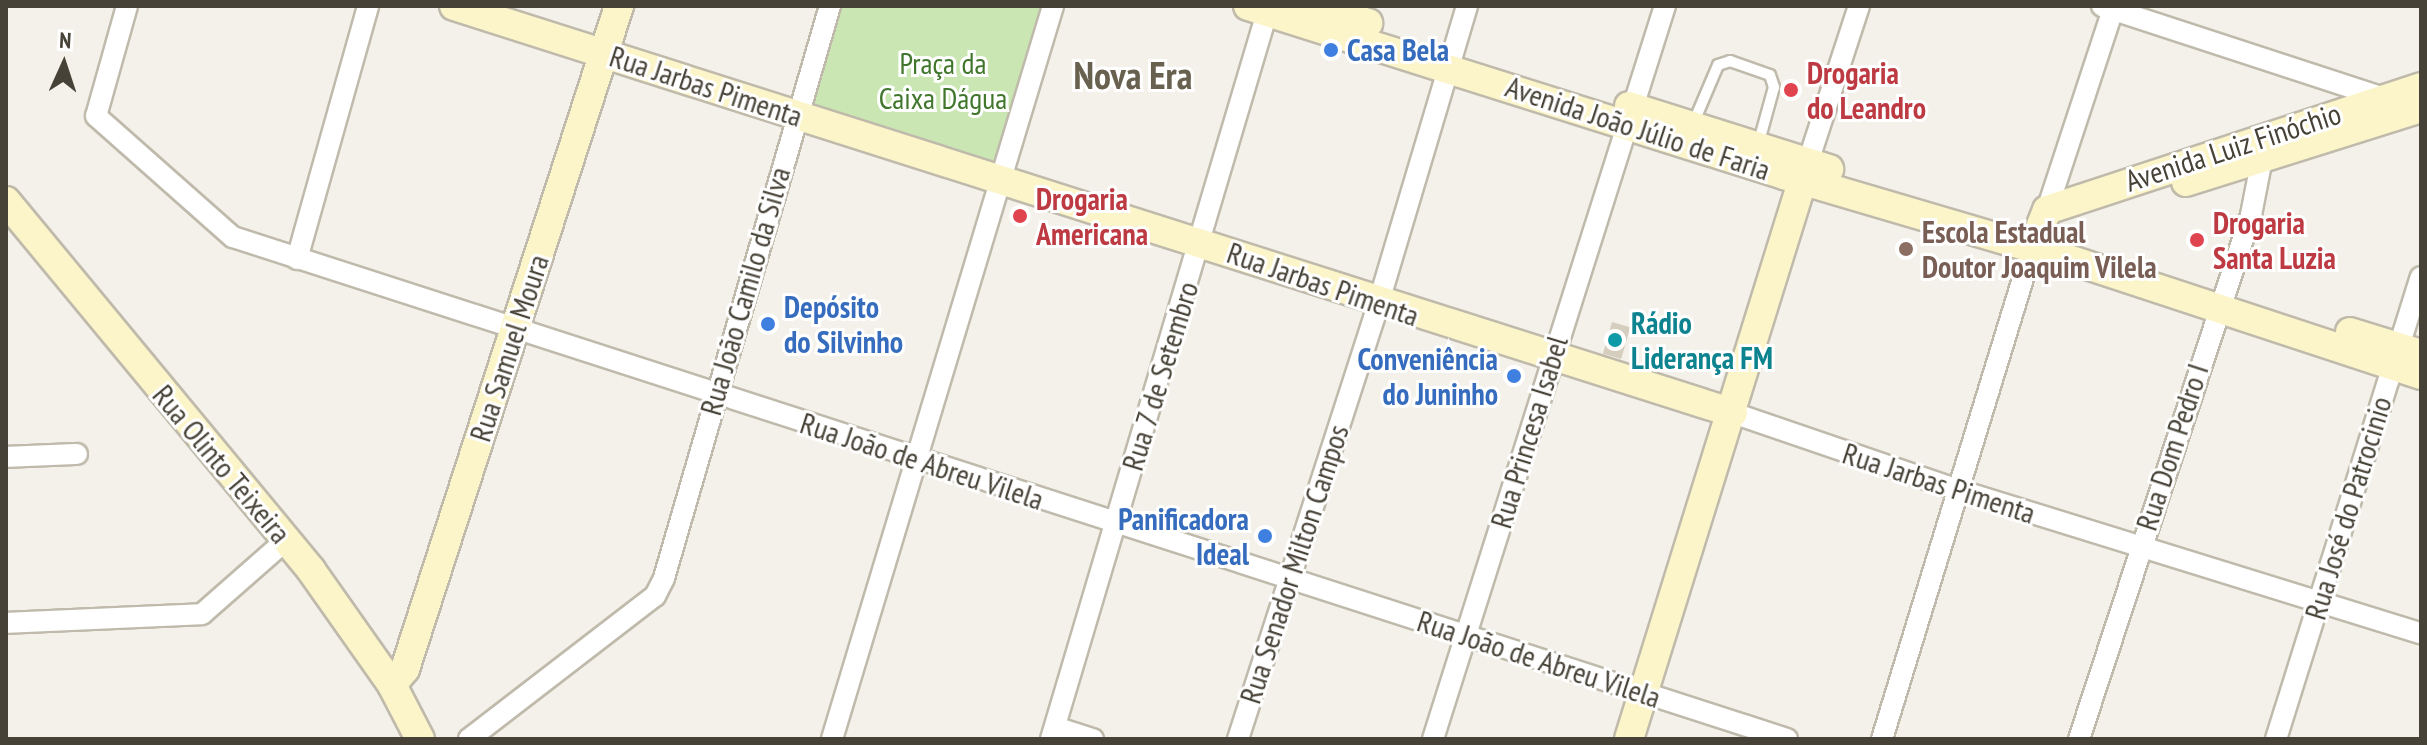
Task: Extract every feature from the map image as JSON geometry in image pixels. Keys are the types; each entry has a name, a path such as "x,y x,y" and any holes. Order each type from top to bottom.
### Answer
{"street":[{"name":"Rua João de Abreu Vilela","path":"127,6 96,116 233,237 914,460 1787,739"},
{"path":"297,259 368,6"},
{"name":"Rua Jarbas Pimenta","path":"454,6 1201,243 1379,304 1733,413 1958,490 2421,633"},
{"name":"Rua Samuel Moura","path":"392,685 405,669 619,6"},
{"name":"Rua João Camilo da Silva","path":"469,739 655,596 664,578 795,115 830,6"},
{"path":"832,739 1053,6"},
{"name":"Avenida João Júlio de Faria","path":"1315,6 1451,59"},
{"name":"Rua Senador Milton Campos","path":"1238,739 1379,304 1467,6"},
{"name":"Rua Princesa Isabel","path":"1433,739 1665,6"},
{"path":"1629,739 1859,6"},
{"path":"1882,739 2110,7 2384,98 2420,104"},
{"name":"Avenida João Júlio de Faria","path":"1262,8 1451,59 1805,172 2040,235 2137,274 2404,355 2421,375"},
{"name":"Rua 7 de Setembro","path":"1053,733 1201,243 1262,8"},
{"name":"Avenida Luiz Finóchio","path":"2040,235 2146,185 2263,146 2384,98"},
{"name":"Avenida Luiz Finóchio","path":"2263,146 2420,104"},
{"name":"Avenida João Júlio de Faria","path":"1628,116 1693,124 1758,147 1805,172"},
{"name":"Rua Dom Pedro I","path":"2079,739 2221,301 2263,146"},
{"name":"Rua Olinto Teixeira","path":"6,201 285,541 392,685 420,739"},
{"name":"Rua José do Patrocinio","path":"2276,739 2318,602 2404,355 2421,277"},
{"path":"6,457 77,454"},
{"path":"6,623 202,614 285,541"},
{"path":"1053,733 1093,739"}],"lane":[{"path":"1693,124 1718,65 1730,61 1770,75 1774,87 1758,147"}],"green space":[{"name":"Praça da Caixa Dágua","path":"836,6 1046,6 992,176 804,111"}],"building":[{"name":"Rádio Liderança FM","path":"1612,322 1630,327 1621,359 1603,354"}],"place":[{"name":"Casa Bela","path":"1331,50"},
{"name":"Drogaria do Leandro","path":"1791,90"},
{"name":"Drogaria Americana","path":"1020,216"},
{"name":"Drogaria Santa Luzia","path":"2197,240"},
{"name":"Escola Estadual Doutor Joaquim Vilela","path":"1906,249"},
{"name":"Depósito do Silvinho","path":"768,324"},
{"name":"Rádio Liderança FM","path":"1615,340"},
{"name":"Conveniência do Juninho","path":"1514,376"},
{"name":"Panificadora Ideal","path":"1265,536"}],"district":[{"name":"Nova Era","path":"1133,75"}]}
